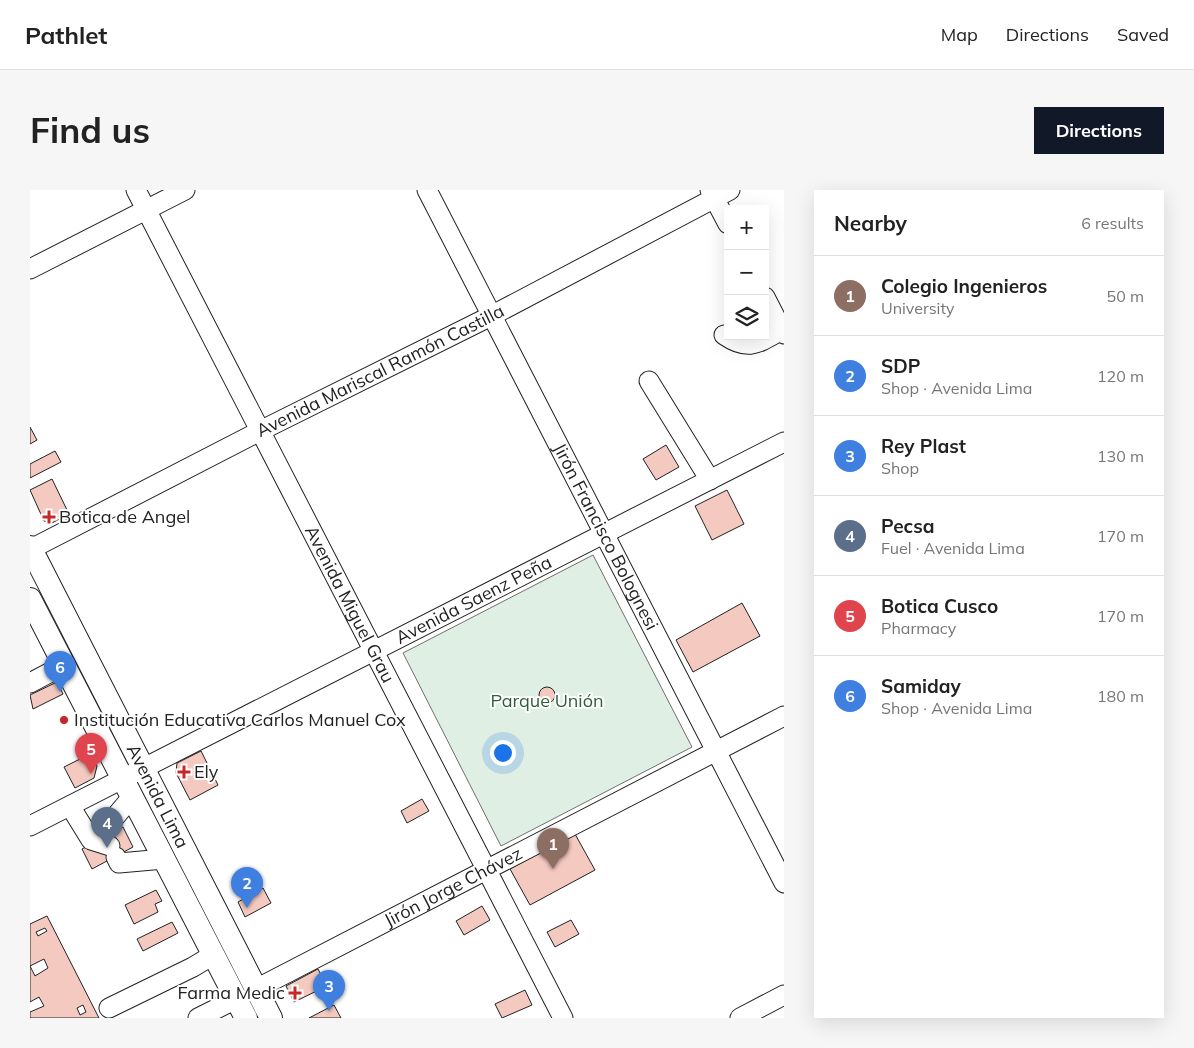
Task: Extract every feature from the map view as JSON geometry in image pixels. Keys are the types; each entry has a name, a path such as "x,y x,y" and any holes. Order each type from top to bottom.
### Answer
{"main road":[{"name":"Avenida Lima","path":"30,548 164,859 241,1008"},
{"name":"Avenida Lima","path":"30,599 64,665 256,988 270,1018"}],"street":[{"name":"Avenida Miguel Grau","path":"136,190 563,1018"},
{"path":"30,269 185,190"},
{"name":"Jirón Francisco Bolognesi","path":"426,190 784,883"},
{"path":"718,193 724,212"},
{"name":"Avenida Mariscal Ramón Castilla","path":"30,548 491,316 718,193"},
{"path":"769,305 783,332 769,337"},
{"path":"731,340 737,344 746,346 762,340"},
{"path":"649,381 710,480"},
{"name":"Avenida Saenz Peña","path":"30,826 70,806 132,782 374,652 784,442"},
{"path":"30,683 64,665"},
{"name":"Jirón Jorge Chávez","path":"256,988 784,716"},
{"path":"132,782 103,831 119,863 164,859"},
{"path":"70,806 91,840 111,846"},
{"path":"109,1008 194,967 213,954"},
{"path":"740,1018 784,995"},
{"path":"203,1017 241,1008"}],"green space":[{"name":"Parque Unión","path":"593,555 692,747 501,846 403,653"}],"building":[{"path":"30,427 37,440 30,444"},
{"path":"666,445 679,467 656,480 643,459"},
{"path":"55,451 61,462 30,478 30,464"},
{"path":"52,479 69,514 52,523 44,521 30,490"},
{"path":"727,490 744,524 712,540 695,506"},
{"path":"742,603 760,636 693,672 676,640"},
{"path":"57,682 63,694 33,709 30,695"},
{"path":"547,687 553,689 555,695 553,701 547,703 541,701 539,695 541,689"},
{"path":"201,751 218,785 190,800 176,773 177,763"},
{"path":"90,754 97,766 94,778 75,788 64,767"},
{"path":"422,799 429,811 407,823 401,811"},
{"path":"123,827 133,847 92,869 82,849"},
{"path":"575,834 595,870 530,905 510,869"},
{"path":"263,888 271,903 245,917 238,902"},
{"path":"156,890 162,901 155,904 158,912 134,924 125,905"},
{"path":"482,906 490,920 464,935 456,921"},
{"path":"47,916 99,1018 30,1018 30,1012 44,1006 39,997 30,1002 30,966 30,924","holes":["45,928 47,931 38,936 36,932","44,959 48,968 35,976 30,966","83,1005 86,1012 80,1015 77,1008"]},
{"path":"571,920 579,934 555,947 547,932"},
{"path":"172,922 178,933 143,951 137,939"},
{"path":"318,969 327,986 294,1002 286,986"},
{"path":"525,990 532,1005 502,1018 495,1004"},
{"path":"334,1005 341,1018 309,1018"}],"place":[{"name":"Botica de Angel","path":"49,517"},
{"name":"Samiday","path":"60,692"},
{"name":"Institución Educativa Carlos Manuel Cox","path":"64,720"},
{"name":"Ely","path":"184,772"},
{"name":"Botica Cusco","path":"91,774"},
{"name":"Pecsa","path":"107,848"},
{"name":"Colegio Ingenieros","path":"553,869"},
{"name":"SDP","path":"247,908"},
{"name":"Farma Medic","path":"295,993"},
{"name":"Rey Plast","path":"329,1011"}]}
